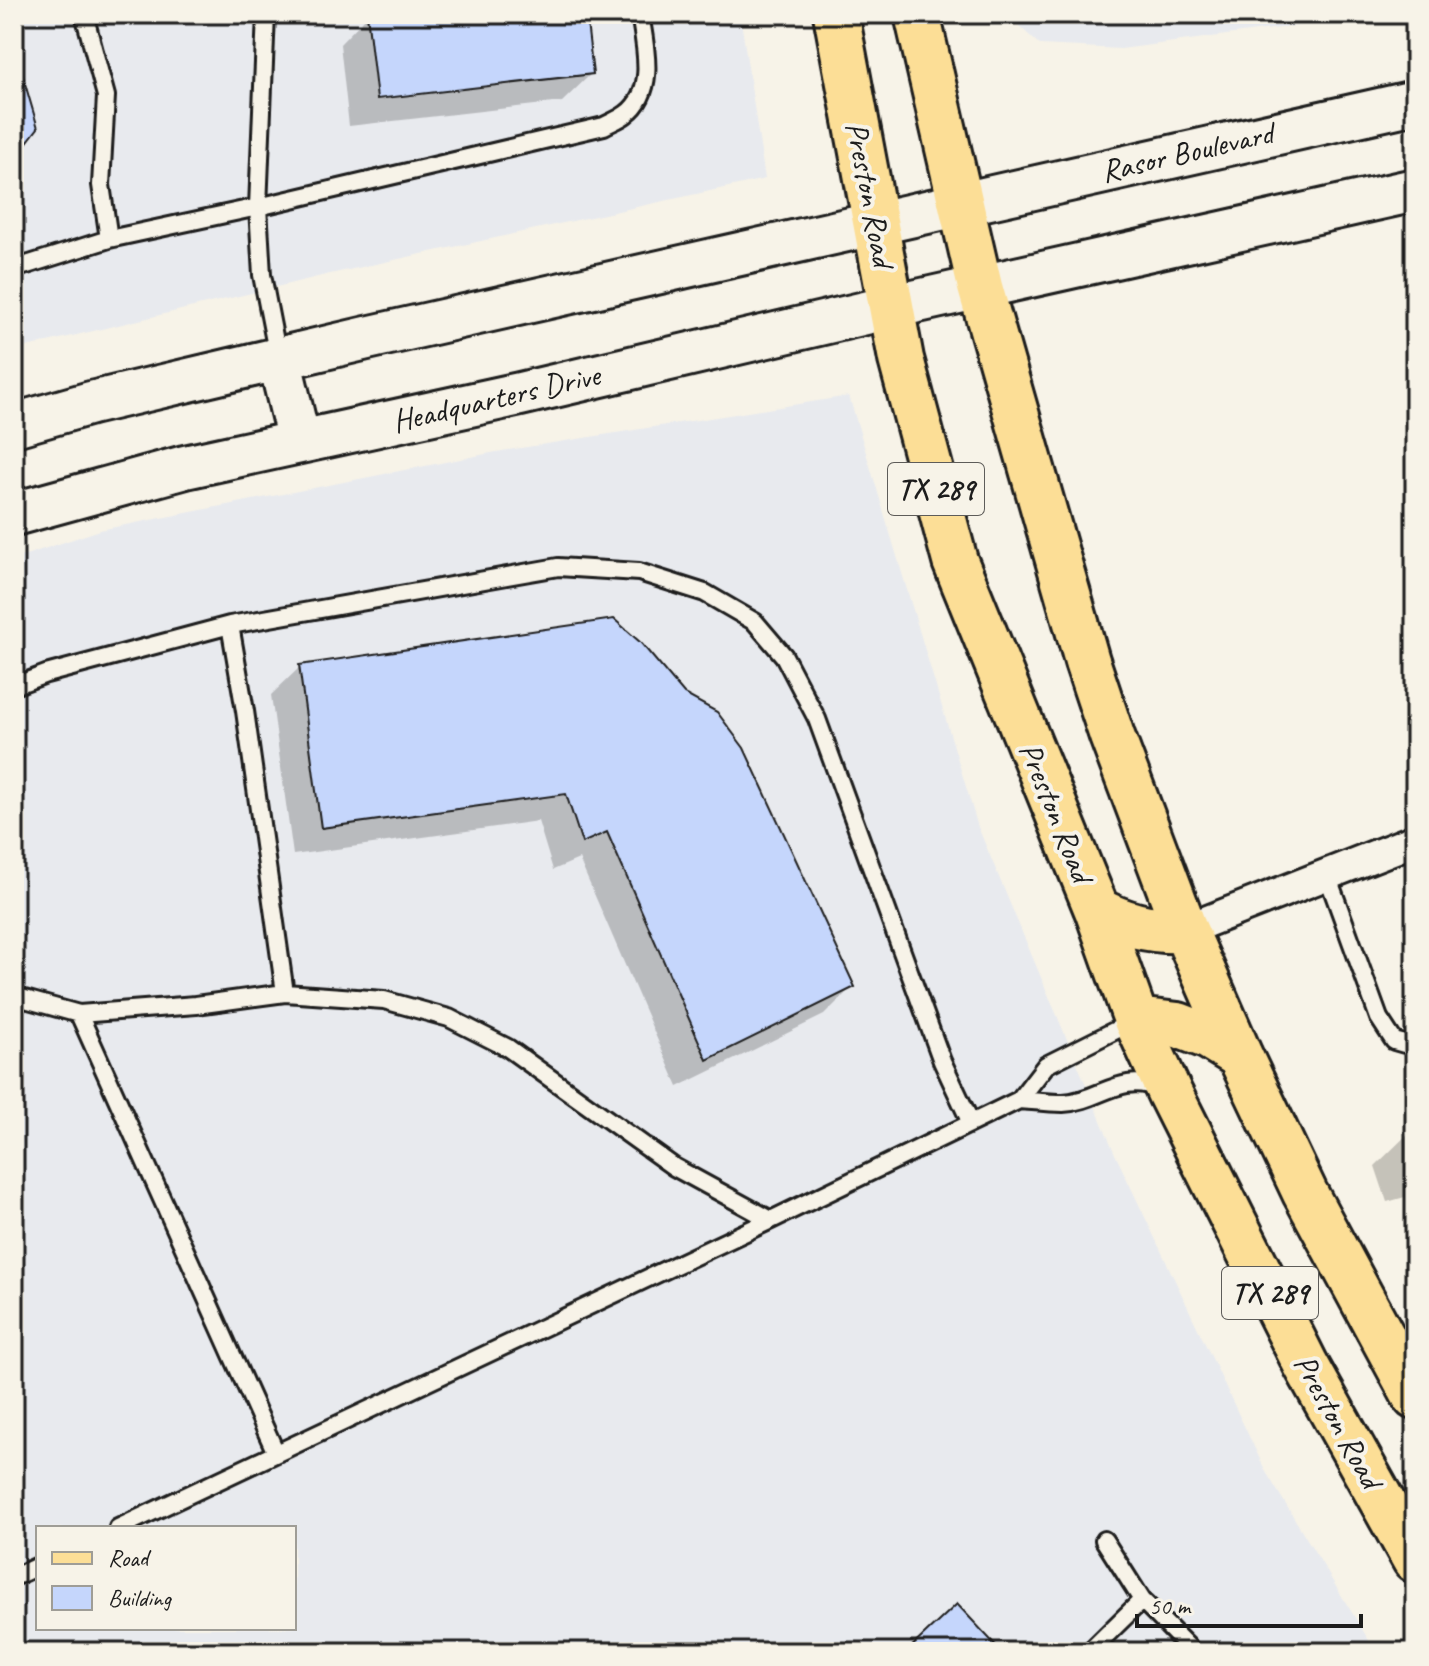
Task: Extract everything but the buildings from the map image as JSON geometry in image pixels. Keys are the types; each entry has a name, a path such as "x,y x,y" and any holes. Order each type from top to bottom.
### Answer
{"main road":[{"name":"Preston Road","path":"836,14 901,359 955,561 1097,910 1136,1020 1170,1094 1306,1365 1415,1560"},
{"name":"TX 289","path":"917,14 980,287 1087,661 1185,930 1240,1056 1305,1193 1415,1397"},
{"name":"Rasor Boulevard","path":"960,203 1415,102"},
{"path":"980,287 1415,190"},
{"path":"14,425 91,403 279,358 960,203"},
{"name":"Headquarters Drive","path":"14,514 159,473 520,394 980,287"},
{"path":"279,358 299,441"},
{"path":"1097,910 1115,920 1143,928 1185,930"},
{"path":"1136,1020 1178,1025 1209,1037 1240,1056"}],"street":[{"path":"1185,930 1415,840"}],"lane":[{"path":"84,14 106,96 101,185 109,239"},
{"path":"266,14 258,207 262,275 279,358"},
{"path":"14,269 109,239 604,126 628,114 645,89 647,60 640,14"},
{"path":"14,686 46,674 230,625 558,567 639,572 705,593 755,622 784,656 817,719 942,1061 971,1123"},
{"path":"230,625 285,993"},
{"path":"1327,875 1379,1018 1394,1041 1415,1047"},
{"path":"14,996 79,1014 196,1005 285,993 384,1000 449,1018 508,1048 674,1167 771,1220"},
{"path":"79,1014 276,1453"},
{"path":"122,1526 1019,1100 1046,1065 1136,1020"},
{"path":"1019,1100 1066,1103 1121,1084 1145,1082 1170,1094"},
{"path":"1104,1540 1142,1600 1193,1652"},
{"path":"14,1577 36,1567"},
{"path":"1089,1652 1142,1600"}],"shaded area":[{"path":"14,14 740,14 765,179 330,274 14,350"},
{"path":"1006,14 1386,14 1121,49 1040,45"},
{"path":"849,396 978,827 1115,1154 1266,1472 1376,1652 14,1652 14,559 100,530 496,452"}]}
